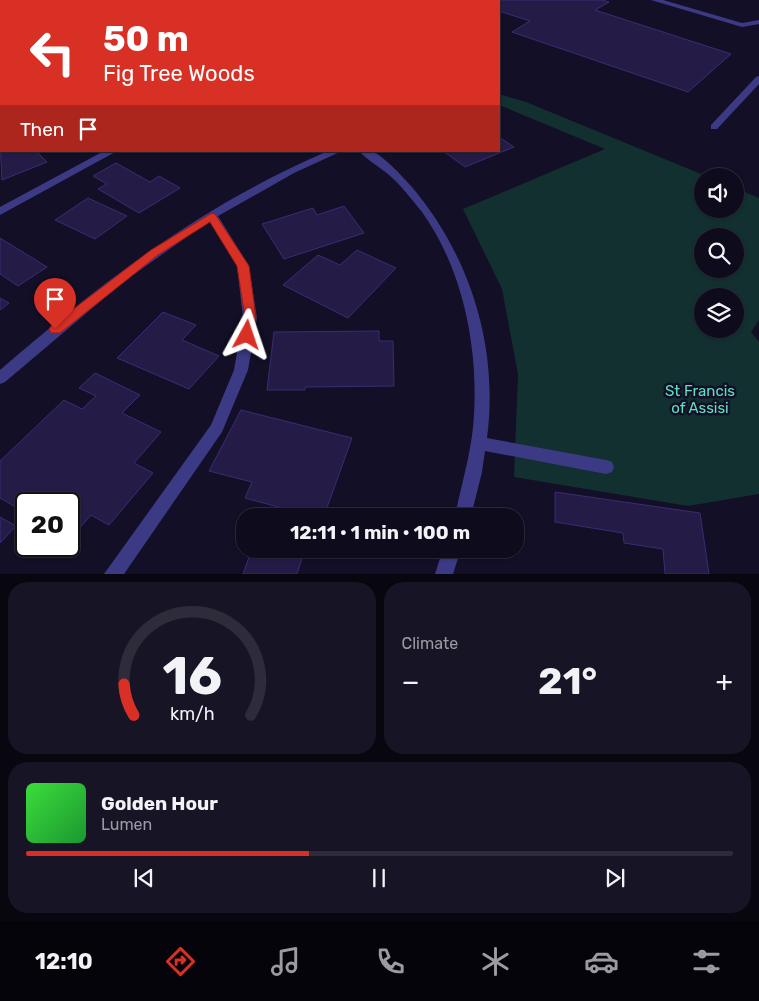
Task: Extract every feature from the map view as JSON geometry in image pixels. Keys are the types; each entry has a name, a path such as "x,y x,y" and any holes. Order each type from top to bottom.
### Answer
{"street":[{"path":"654,0 742,25 759,22"},
{"path":"714,127 759,79"},
{"path":"0,212 33,192 110,152"},
{"path":"0,378 84,305 155,252 284,174 335,152"},
{"path":"365,152 396,175 439,228 456,261 470,298 479,339 482,386 478,443 465,508"},
{"path":"113,574 217,428 241,370 250,318 243,266 212,216"},
{"path":"478,443 606,467"},
{"path":"444,574 449,558"}],"green space":[{"name":"St Francis of Assisi","path":"500,94 526,102 694,171 694,218 744,218 744,192 759,198 759,320 751,332 759,342 759,494 688,506 514,477 518,374 502,289 463,209 605,149 500,105"}],"building":[{"path":"500,0 602,0 609,2 595,10 731,54 688,92 512,32 530,21 500,11"},
{"path":"500,138 514,147 465,167 444,152 500,152"},
{"path":"1,152 37,152 47,162 2,180"},
{"path":"116,163 150,182 159,176 180,188 139,213 98,189 107,184 93,176"},
{"path":"88,198 127,216 95,239 55,220"},
{"path":"344,206 364,233 284,259 262,224 313,208 317,215"},
{"path":"0,238 47,267 18,286 0,274"},
{"path":"357,250 396,268 348,318 283,285 318,255 340,265"},
{"path":"0,298 9,303 0,310"},
{"path":"163,312 196,325 182,340 219,356 189,389 117,358"},
{"path":"379,331 379,341 393,341 394,386 305,387 305,390 267,390 274,332"},
{"path":"95,373 140,395 122,413 161,432 134,463 153,473 109,525 91,515 80,528 80,492 15,492 15,507 0,498 0,461 64,400 82,409 96,396 79,388"},
{"path":"241,410 352,438 327,508 282,508 245,498 252,482 209,471"},
{"path":"555,492 700,513 709,574 665,574 663,549 624,543 623,533 555,522"},
{"path":"0,517 15,527 0,543"},
{"path":"249,558 302,558 297,574 243,574"}],"route":[{"path":"55,329 155,252 212,216 243,266 250,318 247,335"}]}
